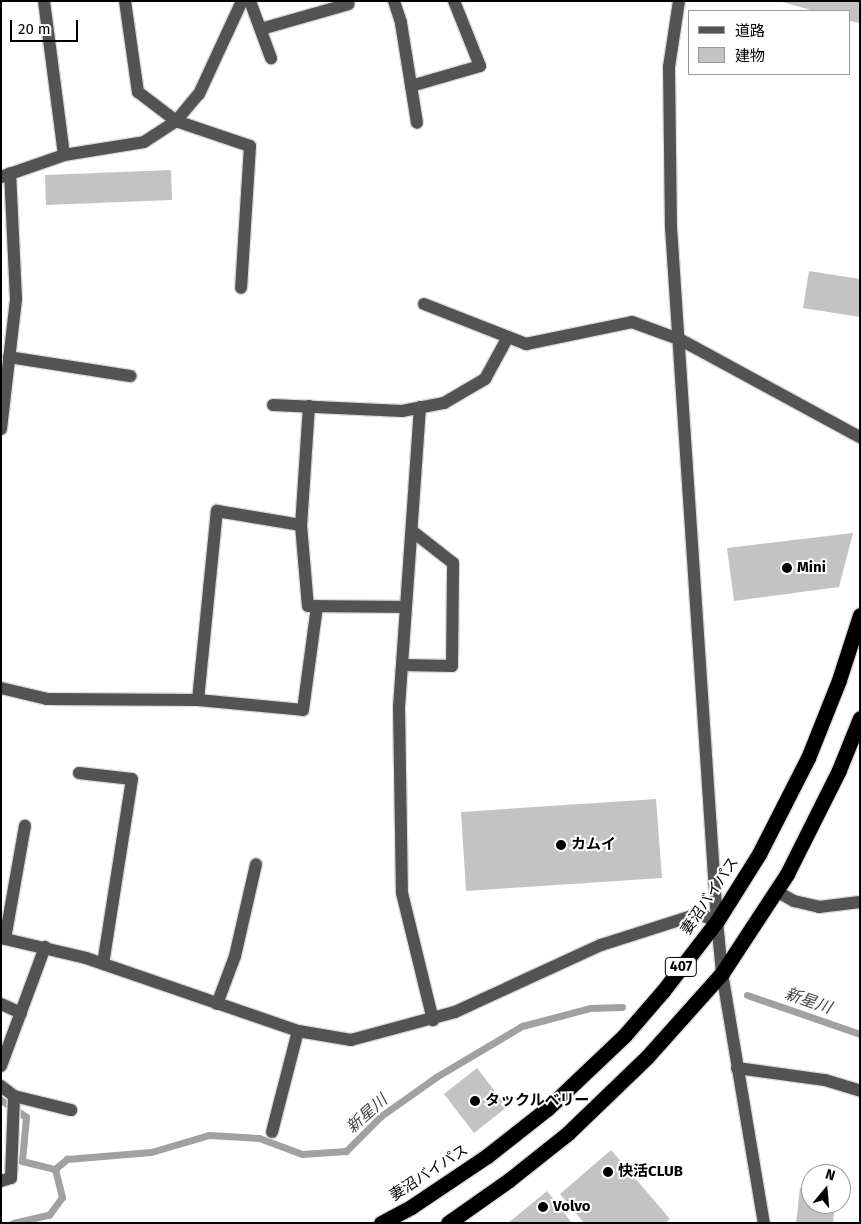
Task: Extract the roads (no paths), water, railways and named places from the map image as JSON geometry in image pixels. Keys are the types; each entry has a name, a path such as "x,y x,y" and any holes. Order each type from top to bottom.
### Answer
{"highway":[{"name":"妻沼バイパス","path":"381,1223 487,1156 548,1108 624,1036 717,921 759,854 808,758 839,680 860,615"},
{"name":"407","path":"448,1223 509,1180 568,1133 647,1057 722,973 776,890 834,779 860,718"}],"street":[{"path":"44,1 64,155"},
{"path":"125,1 138,92 176,121 250,146 241,288"},
{"path":"1,428 16,299 6,175 64,155 144,142 176,121 199,94 242,1"},
{"path":"250,1 271,58"},
{"path":"394,1 401,23 417,123"},
{"path":"411,86 480,66 454,1"},
{"path":"679,1 669,67 671,226 717,921 722,973 764,1223"},
{"path":"261,29 349,4"},
{"path":"424,304 526,344 632,322 680,340 860,437"},
{"path":"273,405 402,411 444,403 485,378 508,337"},
{"path":"9,357 131,376"},
{"path":"309,406 301,525 308,606 406,607"},
{"path":"420,407 399,706 402,893 433,1020"},
{"path":"198,700 217,511 301,525"},
{"path":"402,665 452,666 453,563 412,531"},
{"path":"1,688 47,699 198,700 303,710 317,606"},
{"path":"79,773 132,779 103,964"},
{"path":"25,826 3,939 45,947 103,964 298,1031 352,1040 433,1020 490,998 601,945 698,914 717,921"},
{"path":"217,1004 235,956 256,864"},
{"path":"776,890 794,901 819,906 860,902"},
{"path":"1,1066 45,947"},
{"path":"1,1004 21,1013"},
{"path":"272,1132 298,1031"},
{"path":"737,1068 826,1080 860,1091"},
{"path":"1,1086 15,1104 11,1178 1,1181"},
{"path":"15,1104 71,1110"}],"waterway":[{"name":"新星川","path":"747,995 860,1034"},
{"name":"新星川","path":"13,1223 49,1215 62,1197 55,1169 67,1159 151,1152 209,1135 259,1138 302,1154 346,1151 381,1116 436,1077 522,1026 590,1008 622,1007"},
{"path":"1,1100 26,1117 22,1161 55,1169"}],"place":[{"name":"Mini","path":"787,568"},
{"name":"カムイ","path":"561,845"},
{"name":"タックルベリー","path":"475,1101"},
{"name":"快活CLUB","path":"608,1172"},
{"name":"Volvo","path":"543,1207"}]}
